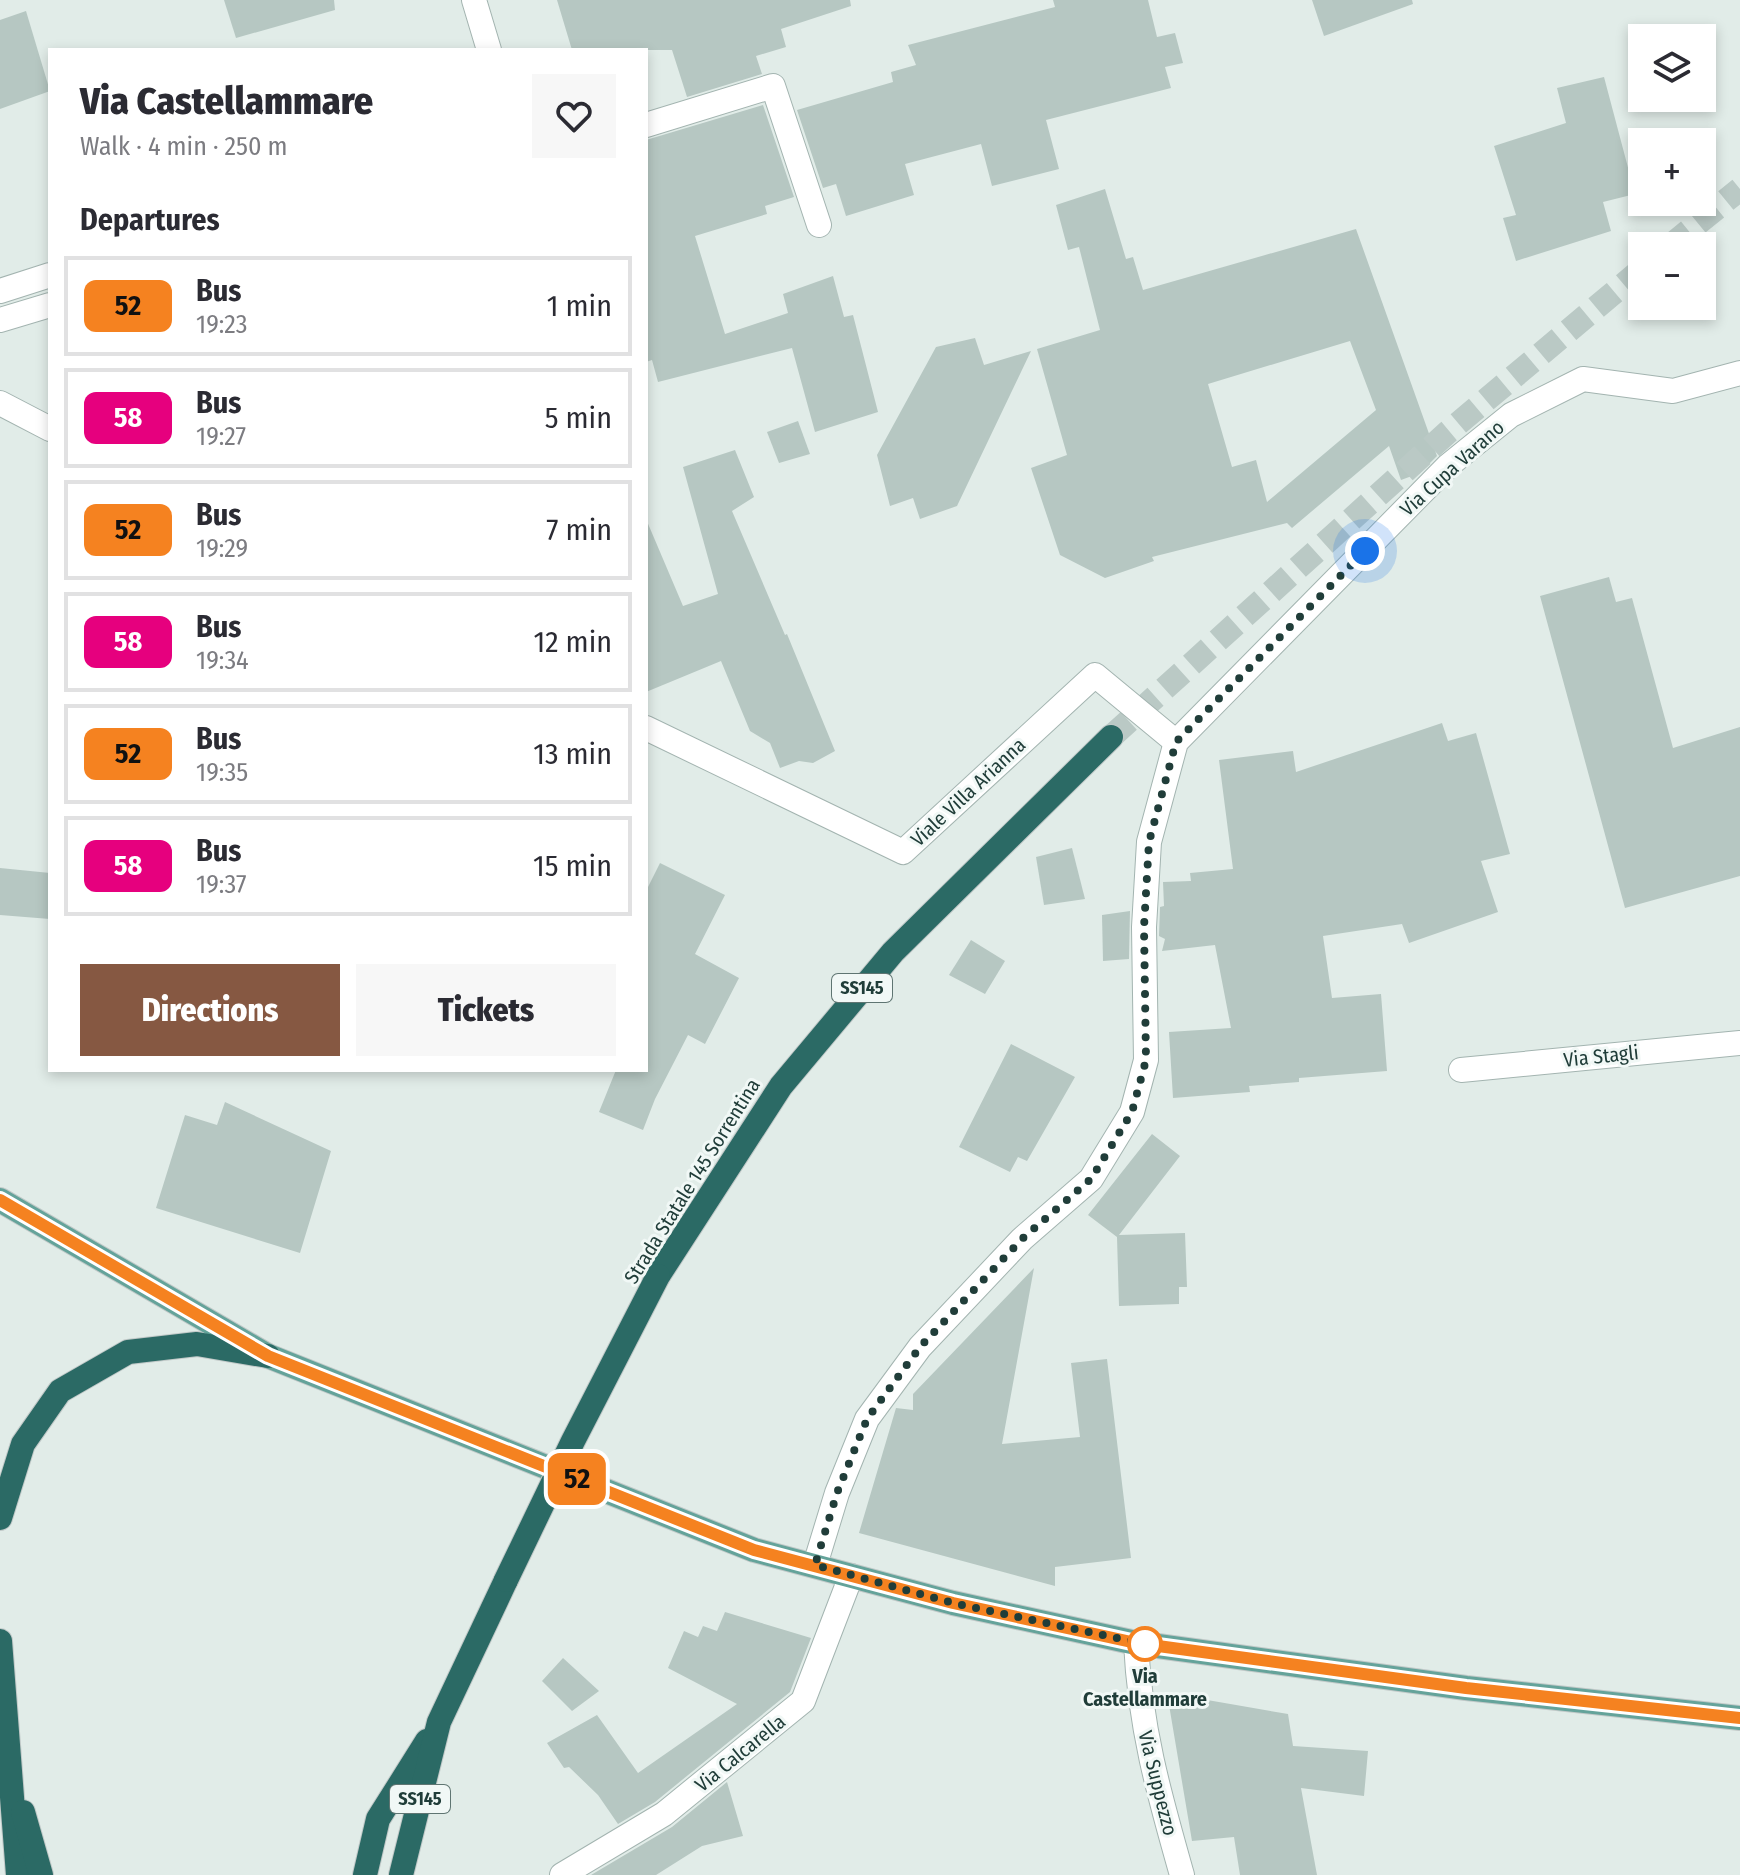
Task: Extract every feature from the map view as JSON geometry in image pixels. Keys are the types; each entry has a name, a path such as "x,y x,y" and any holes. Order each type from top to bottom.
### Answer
{"highway":[{"name":"Strada Statale 145 Sorrentina","path":"401,1875 439,1722 573,1441 658,1276 781,1086 893,952 1111,737"},
{"path":"0,1518 23,1444 60,1391 128,1352 197,1344 268,1356"},
{"path":"0,1641 18,1875"},
{"path":"365,1875 378,1819 439,1722"},
{"path":"9,1766 41,1875"}],"main road":[{"path":"0,1200 268,1356 754,1550 953,1603 1136,1643 1466,1688 1740,1718"}],"street":[{"path":"474,0 488,48"},
{"path":"648,124 773,86 819,225"},
{"path":"0,291 48,276"},
{"path":"0,320 48,306"},
{"name":"Via Cupa Varano","path":"815,1565 837,1493 867,1419 920,1347 1022,1239 1091,1179 1132,1112 1146,1060 1144,927 1149,842 1176,742 1449,465 1511,415 1583,379 1673,391 1740,373"},
{"path":"0,403 48,428"},
{"name":"Viale Villa Arianna","path":"648,729 903,852 1095,675 1176,742"},
{"name":"Via Stagli","path":"1461,1070 1740,1043"},
{"name":"Via Calcarella","path":"562,1875 664,1814 803,1701 851,1576"},
{"name":"Via Suppezzo","path":"1136,1643 1138,1692 1149,1759 1182,1875"}],"building":[{"path":"224,0 334,0 335,10 236,38"},
{"path":"557,0 850,0 851,6 781,29 786,47 756,56 762,74 687,97 672,50 571,48"},
{"path":"1053,0 1148,0 1157,37 1175,33 1183,63 1165,67 1171,88 1046,120 1059,169 992,186 981,144 905,164 914,195 846,216 836,184 823,188 797,110 893,82 891,72 916,65 908,45 1055,7"},
{"path":"1312,0 1412,0 1413,4 1324,36"},
{"path":"26,11 48,92 0,109 0,20"},
{"path":"1604,77 1628,168 1628,196 1603,202 1611,231 1516,261 1503,218 1516,215 1494,146 1566,123 1557,88"},
{"path":"763,105 794,197 765,206 767,214 695,236 725,334 788,313 783,294 833,276 844,317 853,315 878,412 815,432 792,348 658,382 652,360 648,361 648,139"},
{"path":"1105,189 1126,259 1133,257 1143,290 1356,229 1437,456 1420,473 1401,480 1389,446 1292,528 1287,523 1152,557 1154,561 1105,578 1060,555 1031,468 1067,455 1037,349 1100,330 1079,247 1068,250 1056,205","holes":["1350,341 1376,410 1267,502 1256,460 1232,467 1208,384"]},
{"path":"975,338 984,365 1031,351 957,506 920,519 913,498 890,506 877,455 936,347"},
{"path":"798,421 810,454 779,463 767,432"},
{"path":"735,450 754,497 732,511 835,751 813,763 799,761 780,768 770,743 750,731 721,661 648,691 648,524 683,606 718,594 683,467"},
{"path":"1609,577 1616,602 1632,598 1673,748 1740,727 1740,876 1625,908 1540,596"},
{"path":"1442,723 1448,741 1476,733 1510,854 1481,861 1498,912 1409,943 1402,924 1323,936 1332,998 1381,994 1387,1071 1299,1078 1299,1082 1249,1086 1250,1092 1173,1098 1169,1032 1231,1028 1215,945 1162,951 1165,939 1159,936 1160,907 1164,906 1163,882 1191,881 1190,873 1233,869 1219,760 1293,751 1296,772"},
{"path":"1072,848 1085,899 1044,905 1036,857"},
{"path":"660,863 725,895 695,954 739,978 705,1044 688,1035 655,1099 643,1130 599,1112 615,1072 648,1072 648,887"},
{"path":"0,868 48,873 48,919 0,915"},
{"path":"1130,911 1129,959 1103,961 1102,915"},
{"path":"971,940 1005,961 985,994 949,975"},
{"path":"1011,1044 1075,1077 1027,1161 1018,1157 1010,1172 959,1147"},
{"path":"225,1102 331,1151 300,1253 156,1208 185,1115 217,1125"},
{"path":"1152,1134 1180,1156 1119,1235 1185,1233 1187,1287 1179,1287 1179,1304 1119,1306 1117,1237 1088,1215"},
{"path":"1034,1268 1002,1444 1080,1437 1071,1363 1107,1359 1131,1558 1055,1567 1055,1586 859,1533 896,1408 913,1410 913,1394"},
{"path":"725,1612 811,1638 790,1692 655,1802 618,1824 598,1795 569,1767 564,1768 547,1743 597,1715 638,1773 737,1704 668,1668 684,1631 698,1637 703,1626 717,1631"},
{"path":"563,1658 599,1691 572,1711 542,1681"},
{"path":"1167,1693 1288,1714 1293,1746 1368,1751 1364,1796 1301,1788 1317,1875 1240,1875 1234,1837 1192,1841"},
{"path":"727,1782 743,1836 702,1846 656,1875 591,1875 672,1827"}],"tunnel":[{"path":"1687,232 1740,189"},
{"path":"1111,737 1448,432 1628,281"}],"bus line":[{"name":"52","path":"0,1200 268,1356 754,1550 953,1603 1136,1643 1466,1688 1740,1718"}],"place":[{"name":"Via Castellammare","path":"1145,1644"}],"route":[{"path":"1145,1644 953,1603 815,1565 837,1493 867,1419 920,1347 1022,1239 1091,1179 1132,1112 1146,1060 1144,927 1149,842 1176,742 1365,551"}]}
